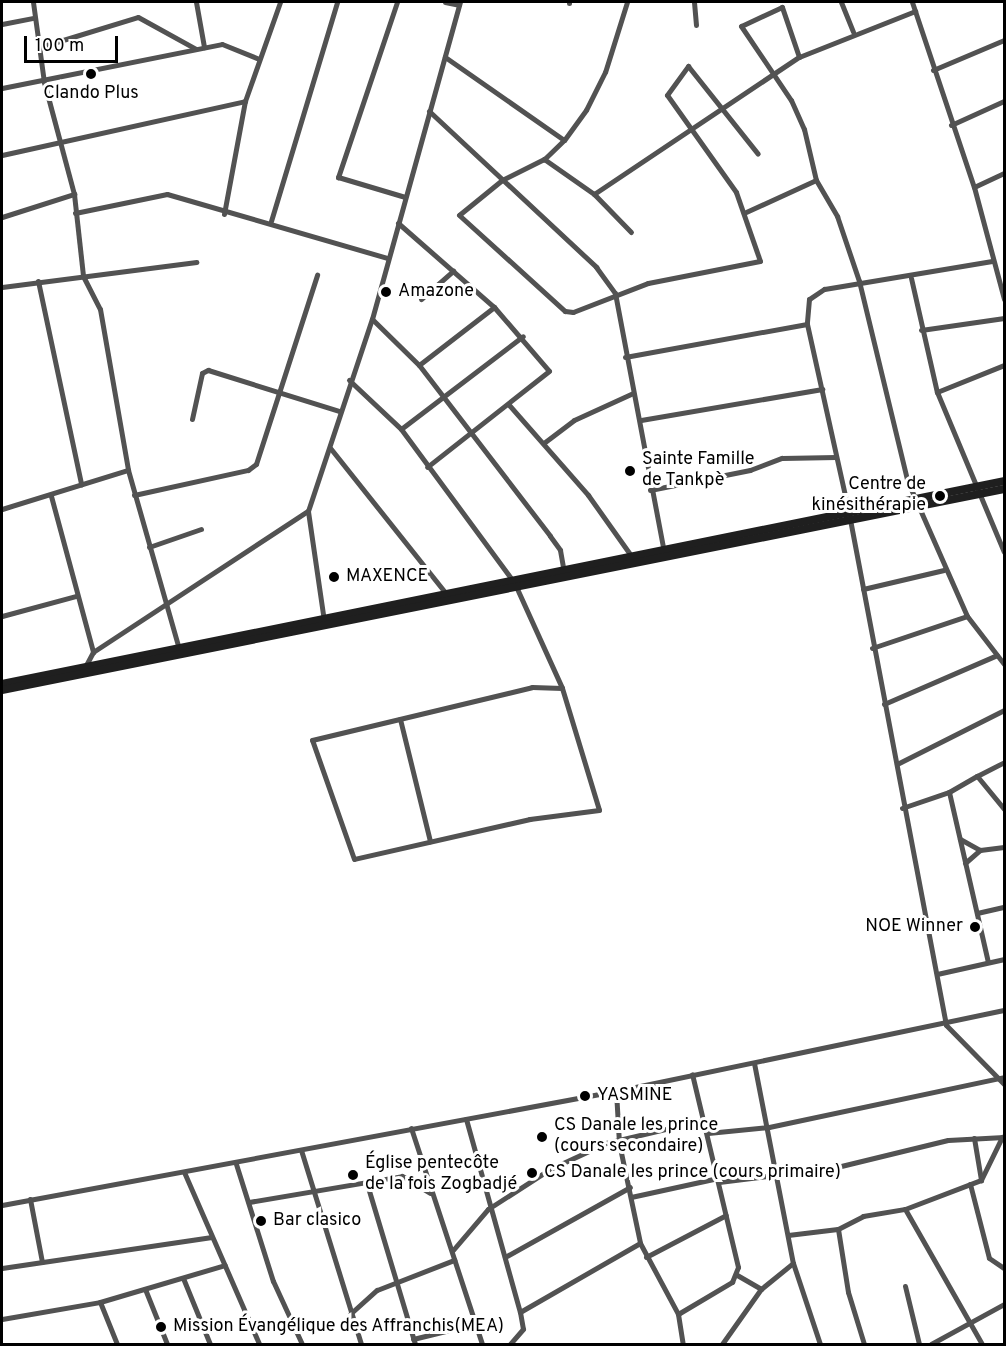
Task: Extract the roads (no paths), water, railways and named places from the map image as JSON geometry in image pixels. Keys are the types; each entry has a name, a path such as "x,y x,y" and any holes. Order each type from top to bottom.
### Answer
{"main road":[{"path":"2,690 447,596 516,585 919,504 981,490 1005,481"},
{"path":"981,490 1005,489"},
{"path":"2,684 84,671"}],"street":[{"path":"33,2 33,18 40,47 44,82 74,194 83,276 100,309 128,470 179,651"},
{"path":"196,2 204,47"},
{"path":"224,214 245,101 280,2"},
{"path":"271,221 337,2"},
{"path":"397,2 338,177 405,197"},
{"path":"324,622 308,511 331,449 339,411 349,380 372,319 387,258 445,57 459,3 445,2"},
{"path":"627,2 605,72 586,110 564,140 544,159 502,180 459,215 565,311 615,293 760,261 746,212 693,127 667,95 688,66 723,105 758,154"},
{"path":"694,2 696,25"},
{"path":"841,2 853,32"},
{"path":"912,2 951,125 974,187 992,261 1005,299"},
{"path":"799,57 782,7 743,23 741,29 772,73 804,129 816,180 837,216 859,281 897,453 944,570 967,616 1004,664"},
{"path":"594,194 723,105 799,57 853,32 915,11"},
{"path":"40,47 138,17 196,49"},
{"path":"2,24 33,18"},
{"path":"933,70 1005,40"},
{"path":"2,88 44,82 222,44 259,59"},
{"path":"445,57 564,140"},
{"path":"2,154 59,144 148,120 245,101"},
{"path":"951,125 1005,101"},
{"path":"429,111 596,267 615,293 663,555"},
{"path":"544,159 594,194 631,232"},
{"path":"974,187 1005,173"},
{"path":"746,212 816,180"},
{"path":"2,217 74,194"},
{"path":"75,213 167,194 224,214 271,221 387,258"},
{"path":"398,224 494,307 523,336 549,371 509,405 427,467"},
{"path":"992,261 911,278 859,281 813,294 807,304 807,324 850,518 872,648 897,764 902,808 946,1026 1005,1084"},
{"path":"2,287 38,280 196,262"},
{"path":"421,299 453,271"},
{"path":"134,495 248,470 256,464 281,393 317,275"},
{"path":"911,278 921,330 937,392 981,490 1005,552"},
{"path":"38,280 81,484"},
{"path":"419,365 494,307"},
{"path":"921,330 1005,318"},
{"path":"372,319 419,365 442,399 560,550 564,574"},
{"path":"625,357 807,324"},
{"path":"401,429 523,336"},
{"path":"937,392 1005,365"},
{"path":"192,420 202,373 208,370 339,411"},
{"path":"349,380 401,429 516,585 562,688 599,810 430,841 354,859 312,740 532,687 562,688"},
{"path":"640,420 822,388"},
{"path":"545,442 574,420 633,393"},
{"path":"509,405 545,442 634,561"},
{"path":"331,449 447,596"},
{"path":"650,490 750,470 782,458 836,457"},
{"path":"2,509 51,496 128,470"},
{"path":"51,496 76,596 93,652"},
{"path":"84,671 93,652 308,511"},
{"path":"149,547 201,529"},
{"path":"862,590 944,570"},
{"path":"2,616 76,596"},
{"path":"872,648 967,616"},
{"path":"884,704 997,655"},
{"path":"897,764 1005,710"},
{"path":"400,719 430,841"},
{"path":"902,808 949,792 1005,762"},
{"path":"976,776 1005,809"},
{"path":"949,792 988,962"},
{"path":"960,839 980,850"},
{"path":"965,863 980,850 1005,847"},
{"path":"977,913 1005,907"},
{"path":"937,974 1005,959"},
{"path":"2,1205 236,1164 411,1128 616,1091 692,1074 946,1026 1005,1010"},
{"path":"754,1063 769,1127 793,1263 820,1344"},
{"path":"692,1074 708,1133 737,1275 761,1289"},
{"path":"708,1133 769,1127 968,1087 997,1076 1005,1077"},
{"path":"616,1091 619,1143 640,1243 678,1314 683,1344"},
{"path":"466,1119 488,1209 505,1257 520,1312 523,1329 510,1344"},
{"path":"453,1250 488,1209 550,1169 606,1143 619,1143 704,1120"},
{"path":"411,1128 430,1194 453,1250 454,1260 482,1344"},
{"path":"631,1197 718,1180 777,1175 974,1138 1003,1137 981,1180 905,1209 862,1216 838,1229 788,1235"},
{"path":"974,1138 981,1180"},
{"path":"301,1150 313,1193 335,1251 350,1314 361,1344"},
{"path":"236,1164 273,1281 302,1344"},
{"path":"184,1172 259,1344"},
{"path":"249,1202 367,1184 402,1176 430,1194"},
{"path":"367,1184 414,1342 474,1324"},
{"path":"970,1184 989,1258 1005,1268"},
{"path":"505,1257 630,1187"},
{"path":"30,1199 42,1262"},
{"path":"905,1209 982,1344"},
{"path":"646,1257 726,1215"},
{"path":"838,1229 848,1292 864,1344"},
{"path":"2,1268 213,1237"},
{"path":"520,1312 640,1243"},
{"path":"350,1314 367,1296 396,1281 454,1260"},
{"path":"722,1344 761,1289 793,1263"},
{"path":"2,1319 100,1302 225,1265"},
{"path":"678,1314 737,1275"},
{"path":"183,1278 210,1344"},
{"path":"905,1286 919,1344"},
{"path":"145,1289 168,1344"},
{"path":"100,1302 117,1344"},
{"path":"931,1344 972,1325 1005,1304"}],"place":[{"name":"Clando Plus","path":"91,74"},
{"name":"Amazone","path":"386,292"},
{"name":"Sainte Famille de Tankpè","path":"630,471"},
{"name":"Centre de kinésithérapie","path":"940,496"},
{"name":"MAXENCE","path":"334,577"},
{"name":"NOE Winner","path":"975,927"},
{"name":"YASMINE","path":"585,1096"},
{"name":"CS Danale les prince (cours secondaire)","path":"542,1137"},
{"name":"CS Danale les prince (cours primaire)","path":"532,1173"},
{"name":"Église pentecôte de la fois Zogbadjé","path":"353,1175"},
{"name":"Bar clasico","path":"261,1221"},
{"name":"Mission Évangélique des Affranchis(MEA)","path":"161,1327"}]}
